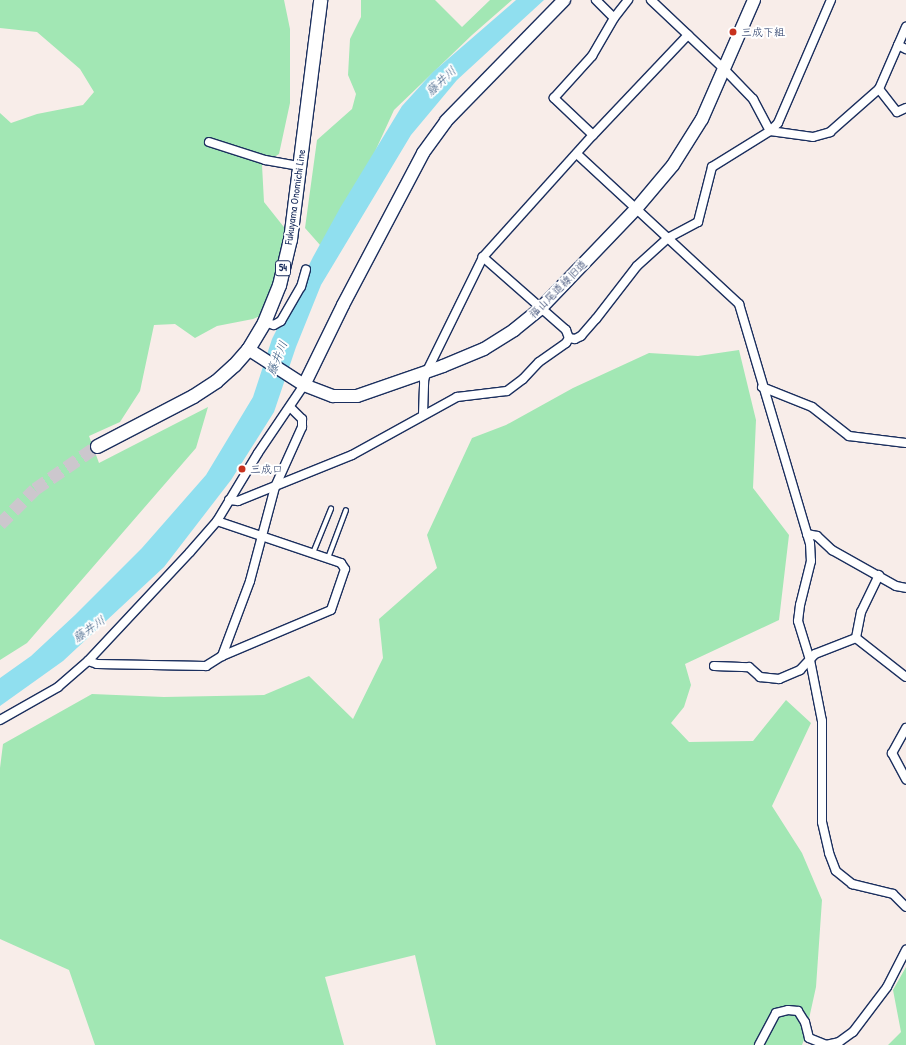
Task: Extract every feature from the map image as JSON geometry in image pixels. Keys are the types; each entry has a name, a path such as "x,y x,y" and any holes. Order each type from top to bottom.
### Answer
{"main road":[{"name":"Fukuyama Onomichi Line","path":"97,446 193,396 253,353 279,285 290,239 320,0"}],"street":[{"path":"0,720 58,687 88,661 217,521 258,453 290,407 299,382 423,153 446,122 564,0"},
{"path":"596,0 614,18"},
{"path":"593,135 554,98 592,56 614,18 628,0"},
{"name":"福山尾道線旧道","path":"253,353 299,382 333,396 357,396 427,370 443,366 484,349 514,330 540,308 636,210 673,165 702,119 754,0"},
{"path":"569,338 574,339 581,336 637,266 668,238 698,222 712,168 770,131 778,123 831,0"},
{"path":"653,1 753,99 770,131"},
{"path":"770,131 813,137 830,132 879,89 906,27"},
{"path":"423,414 424,380 427,370 483,257 593,135 688,36"},
{"path":"898,45 906,49"},
{"path":"879,89 898,112 906,108"},
{"path":"210,142 265,160 299,166"},
{"path":"577,154 739,304 762,387 810,543 811,561 800,605 798,621 810,660 822,721 822,822 829,853 836,871 852,884 893,894 906,907"},
{"path":"483,257 566,330 569,338"},
{"path":"264,322 274,325 281,322 301,287 306,270"},
{"path":"229,500 238,501 352,455 423,414 457,397 507,391 523,379 539,362 566,343 569,338"},
{"path":"762,387 812,407 849,436 906,443"},
{"path":"222,656 250,582 275,487 302,427 302,419 290,407"},
{"path":"88,661 97,664 206,666 222,656 331,610 345,569 341,562 312,554 217,521"},
{"path":"807,534 817,536 832,550 879,575 896,586 906,588"},
{"path":"856,638 861,612 879,575"},
{"path":"714,666 749,667 760,677 779,679 800,670 815,654 856,638"},
{"path":"856,638 906,677"},
{"path":"906,728 892,752 906,779"},
{"path":"759,1045 764,1033 776,1014 788,1010 798,1012 805,1022 809,1038 826,1044 839,1042 853,1032 887,987 906,950"}],"lane":[{"path":"312,554 331,508"},
{"path":"328,558 346,510"}],"green space":[{"path":"0,0 284,0 290,29 290,103 279,154 262,165 264,202 287,231 275,310 253,319 217,326 195,338 175,324 154,325 140,391 120,422 89,436 99,463 208,407 196,448 27,643 0,660 0,113 11,123 37,114 83,105 94,92 80,69 37,32 0,28"},
{"path":"361,0 435,0 462,27 490,0 512,0 472,35 394,110 328,254 305,228 317,140 352,109 356,94 348,75 350,39 361,17"},
{"path":"739,350 756,420 753,488 789,535 779,620 685,664 691,685 684,707 671,723 689,742 753,741 786,700 811,723 772,806 802,853 822,900 816,987 802,1045 436,1045 415,955 325,977 344,1045 95,1045 69,970 0,939 0,768 3,744 92,694 164,697 264,695 309,676 353,719 383,658 379,619 437,568 427,535 472,438 506,425 573,388 649,353 698,356"},
{"path":"906,967 906,1045 888,1045 901,1032 893,990"}],"water":[{"name":"藤井川","path":"516,0 544,0 457,80 411,135 321,285 296,347 274,412 231,480 164,567 63,661 0,706 0,678 31,656 75,615 142,548 206,475 253,397 272,339 313,257 340,208 402,106 433,72"}],"tunnel":[{"path":"0,524 35,489 97,446"}],"place":[{"name":"三成下組","path":"733,32"},
{"name":"三成口","path":"242,469"}]}
